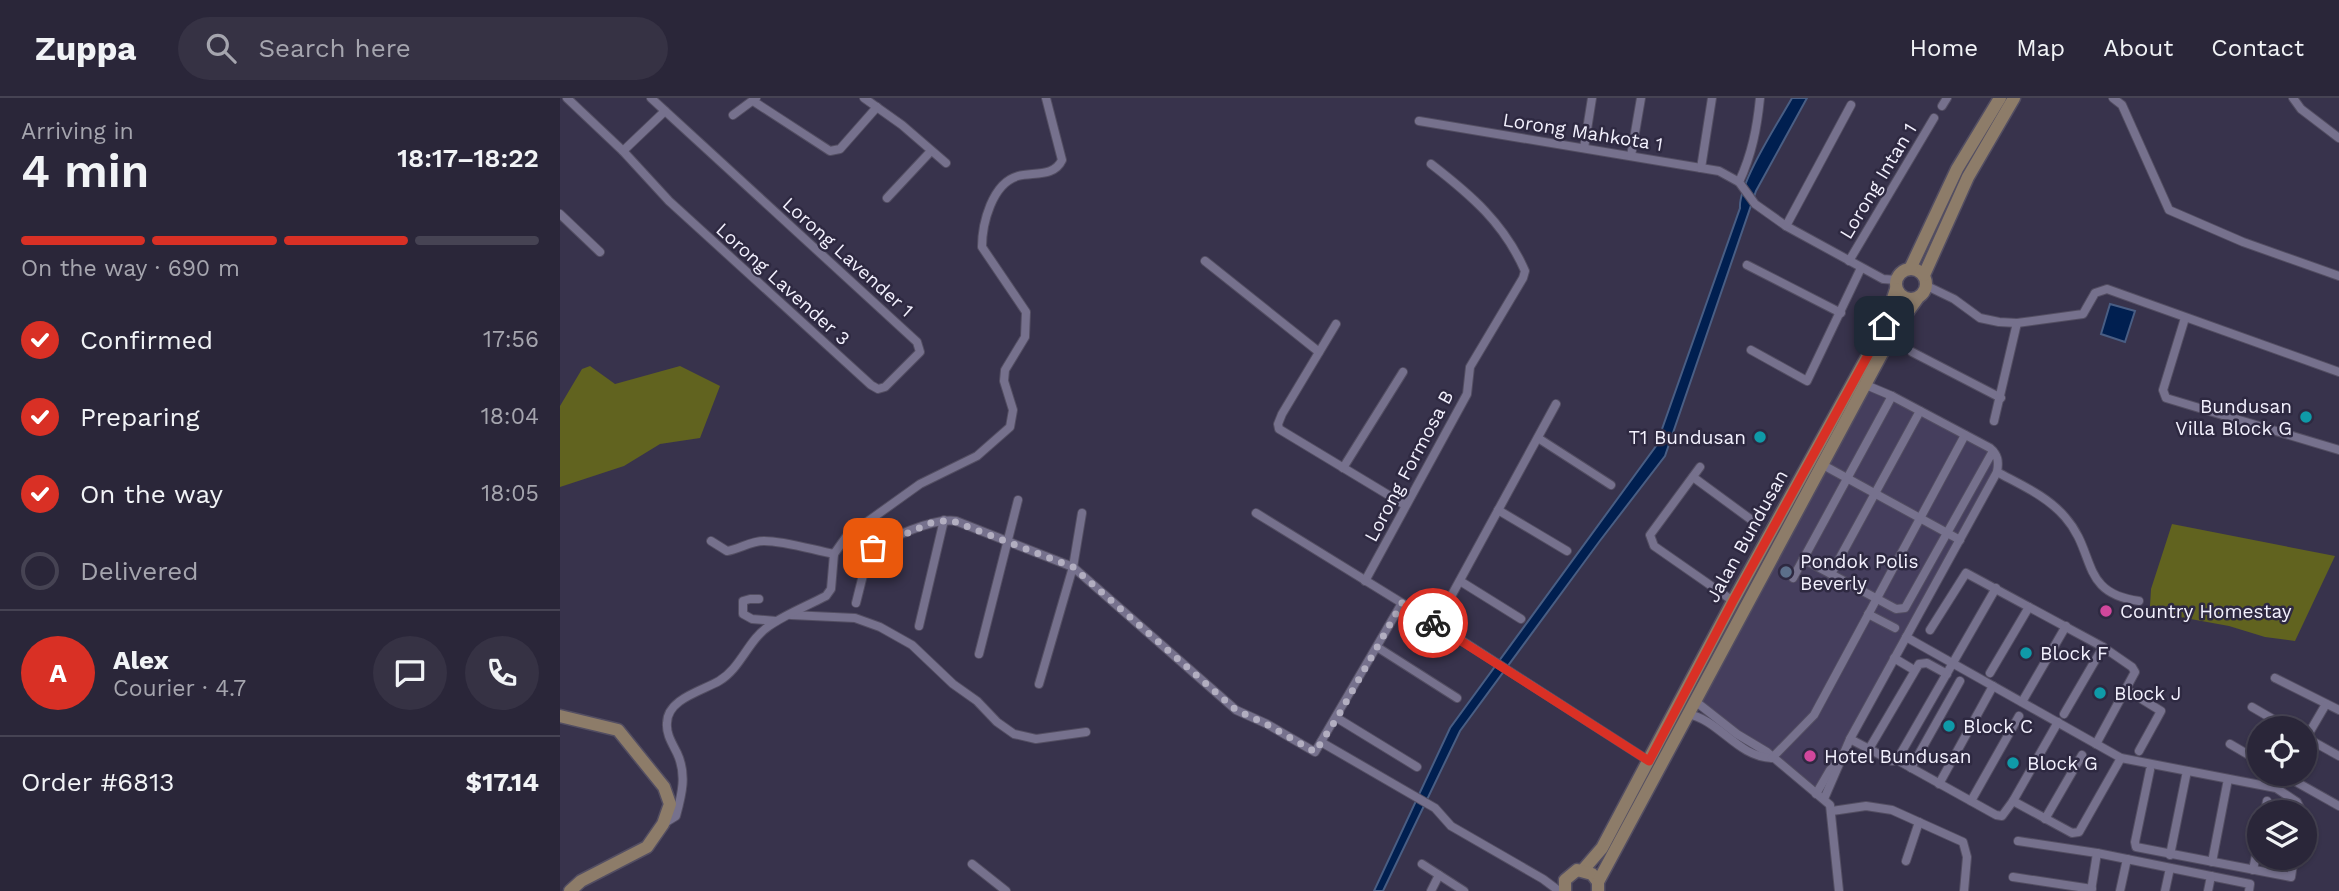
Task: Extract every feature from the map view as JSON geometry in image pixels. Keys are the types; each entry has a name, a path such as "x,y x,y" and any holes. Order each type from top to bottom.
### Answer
{"main road":[{"path":"2000,98 1957,169 1910,269 1901,272 1896,284 1902,297 1917,299 1924,294 1925,281 1968,177 2014,98"},
{"path":"1910,269 1925,281"},
{"name":"Jalan Bundusan","path":"1568,876 1583,870 1602,848 1733,601 1884,326 1896,284"},
{"name":"Jalan Bundusan","path":"1598,886 1687,714 1894,331 1917,299"},
{"path":"1659,744 1685,706 1695,701"},
{"path":"560,716 618,730 664,787 670,804 663,824 647,847 581,881 570,891"},
{"name":"Jalan Bundusan","path":"1583,870 1592,874 1598,886"},
{"path":"1562,891 1568,876"}],"street":[{"name":"Lorong Lavender 3","path":"567,98 623,151 669,201 777,301 878,389"},
{"path":"623,151 664,111 651,98"},
{"path":"864,98 946,163"},
{"path":"663,824 676,816 682,792 683,771 670,741 667,724 668,717 677,703 727,675 760,633 776,621 826,596 831,589 835,554 841,542 862,524 920,484 977,456 1010,427 1013,410 1004,381 1004,370 1024,337 1026,312 982,247 982,235 986,210 1004,187 1015,177 1047,173 1059,166 1062,160 1046,98"},
{"path":"1584,148 1592,98"},
{"path":"1631,156 1641,98"},
{"path":"1701,168 1712,98"},
{"path":"1760,98 1756,134 1740,184 1755,204 1787,226 1861,268 1896,284"},
{"path":"1942,106 1947,98"},
{"path":"2113,98 2122,105 2169,211 2243,242 2339,276"},
{"path":"2293,98 2301,109 2339,138"},
{"path":"733,115 755,99 830,151 835,151 840,149 877,107"},
{"path":"1787,226 1851,105"},
{"name":"Lorong Lavender 1","path":"664,111 917,342 920,352 885,387 878,389"},
{"name":"Lorong Intan 1","path":"1849,261 1934,118"},
{"name":"Lorong Mahkota 1","path":"1419,121 1719,171 1740,184"},
{"path":"887,198 931,151"},
{"name":"Lorong Formosa B","path":"1366,581 1467,394 1469,367 1525,271 1480,203 1431,164"},
{"path":"560,214 600,252"},
{"path":"1205,261 1319,352"},
{"path":"1747,265 1841,313"},
{"path":"1751,350 1807,381 1861,268"},
{"path":"1925,281 1980,318 2017,323 2083,314 2095,293 2107,289 2339,372"},
{"path":"2185,318 2164,390 2166,398 2339,450"},
{"path":"1994,421 2017,323"},
{"path":"1336,324 1278,424 1279,429 1405,505"},
{"path":"1912,352 2001,398"},
{"path":"1343,468 1404,372"},
{"path":"1820,797 1836,773 1838,762 1850,738 1997,472 1999,462 1993,451 1892,396 1866,385"},
{"path":"1793,578 1892,396"},
{"path":"1436,624 1556,404"},
{"path":"1832,574 1920,411"},
{"path":"1687,714 1702,717 1743,748 1765,758 1772,758 1814,715 1965,435"},
{"path":"1538,438 1611,485"},
{"path":"1804,559 1899,610 1905,608 1993,451"},
{"path":"1823,465 1960,540"},
{"path":"1700,467 1650,534 1654,546 1733,601"},
{"path":"1997,472 2045,498 2064,515 2081,539 2095,578 2103,588 2120,598 2139,601"},
{"path":"1693,477 1757,524"},
{"path":"979,654 1017,500"},
{"path":"1499,510 1567,551"},
{"path":"1039,684 1073,567 1082,513"},
{"path":"1256,513 1436,624 1649,761"},
{"path":"919,626 944,520"},
{"path":"856,603 869,551 919,528 944,520 956,521 1073,567 1236,710 1315,752 1402,603"},
{"path":"711,541 727,551 737,550 749,543 765,541 835,554"},
{"path":"1930,630 1963,574 1969,574 2103,647 2136,672 2096,744"},
{"path":"1460,581 1521,619"},
{"path":"1897,760 1996,588"},
{"path":"760,599 750,598 743,601 743,614 752,619 776,621"},
{"path":"1990,673 2029,607"},
{"path":"1868,614 1895,628"},
{"path":"790,615 855,618 880,627 912,645 953,684 1014,734 1036,739 1086,732"},
{"path":"2022,702 2067,626"},
{"path":"1906,637 2121,758 2276,788 2294,800"},
{"path":"1377,647 1457,698"},
{"path":"2064,714 2103,647"},
{"path":"1894,658 1914,670"},
{"path":"1869,749 1919,664 1927,663 1947,674"},
{"path":"2276,678 2339,710"},
{"path":"1911,768 1960,681"},
{"path":"1939,784 1993,686"},
{"path":"2127,690 2161,711 2138,751"},
{"path":"1695,701 1737,734 1767,752 1820,797 1832,811 1836,882 1839,891"},
{"path":"2317,719 2326,704"},
{"path":"2252,707 2267,716"},
{"path":"1971,801 2020,716"},
{"path":"1337,718 1417,767"},
{"path":"1850,738 1892,761 1897,760 2000,816 2013,801 2058,722"},
{"path":"1321,742 1435,808 1451,826 1562,891"},
{"path":"2230,744 2247,754"},
{"path":"2317,744 2339,756"},
{"path":"2045,819 2082,755"},
{"path":"2013,801 2072,833 2079,832 2121,758"},
{"path":"2150,770 2135,845 2139,849 2247,869"},
{"path":"2170,855 2187,771"},
{"path":"2212,862 2228,779"},
{"path":"2304,786 2339,806"},
{"path":"1832,811 1866,806 1892,810 1963,842 1967,857 1964,891"},
{"path":"1906,861 1919,822"},
{"path":"2018,841 2097,853 2250,884 2249,891"},
{"path":"2013,877 2092,890 2097,853"},
{"path":"2120,891 2127,859"},
{"path":"972,864 1006,891"},
{"path":"1422,864 1464,891"},
{"path":"2165,891 2170,868"},
{"path":"2253,870 2291,877 2292,870"},
{"path":"1431,891 1439,875"},
{"path":"1543,879 1568,876"},
{"path":"2208,891 2211,876"}],"shaded area":[{"path":"590,366 615,384 680,366 720,386 700,438 660,444 624,466 560,487 560,406 582,369"},
{"path":"1866,385 1990,448 1999,462 1821,794 1695,701"},
{"path":"2172,524 2335,556 2295,641 2265,637 2229,626 2174,616 2150,606 2151,589"}],"water":[{"path":"1792,98 1807,98 1756,191 1665,456 1460,731 1383,891 1374,891 1450,728 1656,446 1740,208 1745,184"},
{"path":"2110,304 2135,311 2125,342 2101,334"}],"way so far":[{"path":"873,548 931,523 950,520 1073,567 1236,710 1315,752 1402,603 1433,623"}],"place":[{"name":"Bundusan Villa Block G","path":"2306,417"},
{"name":"T1 Bundusan","path":"1760,437"},
{"name":"Pondok Polis Beverly","path":"1786,572"},
{"name":"Country Homestay","path":"2106,611"},
{"name":"Block F","path":"2026,653"},
{"name":"Block J","path":"2100,693"},
{"name":"Block C","path":"1949,726"},
{"name":"Hotel Bundusan","path":"1810,756"},
{"name":"Block G","path":"2013,763"}],"route":[{"path":"1433,623 1649,761 1733,601 1884,326"}]}
